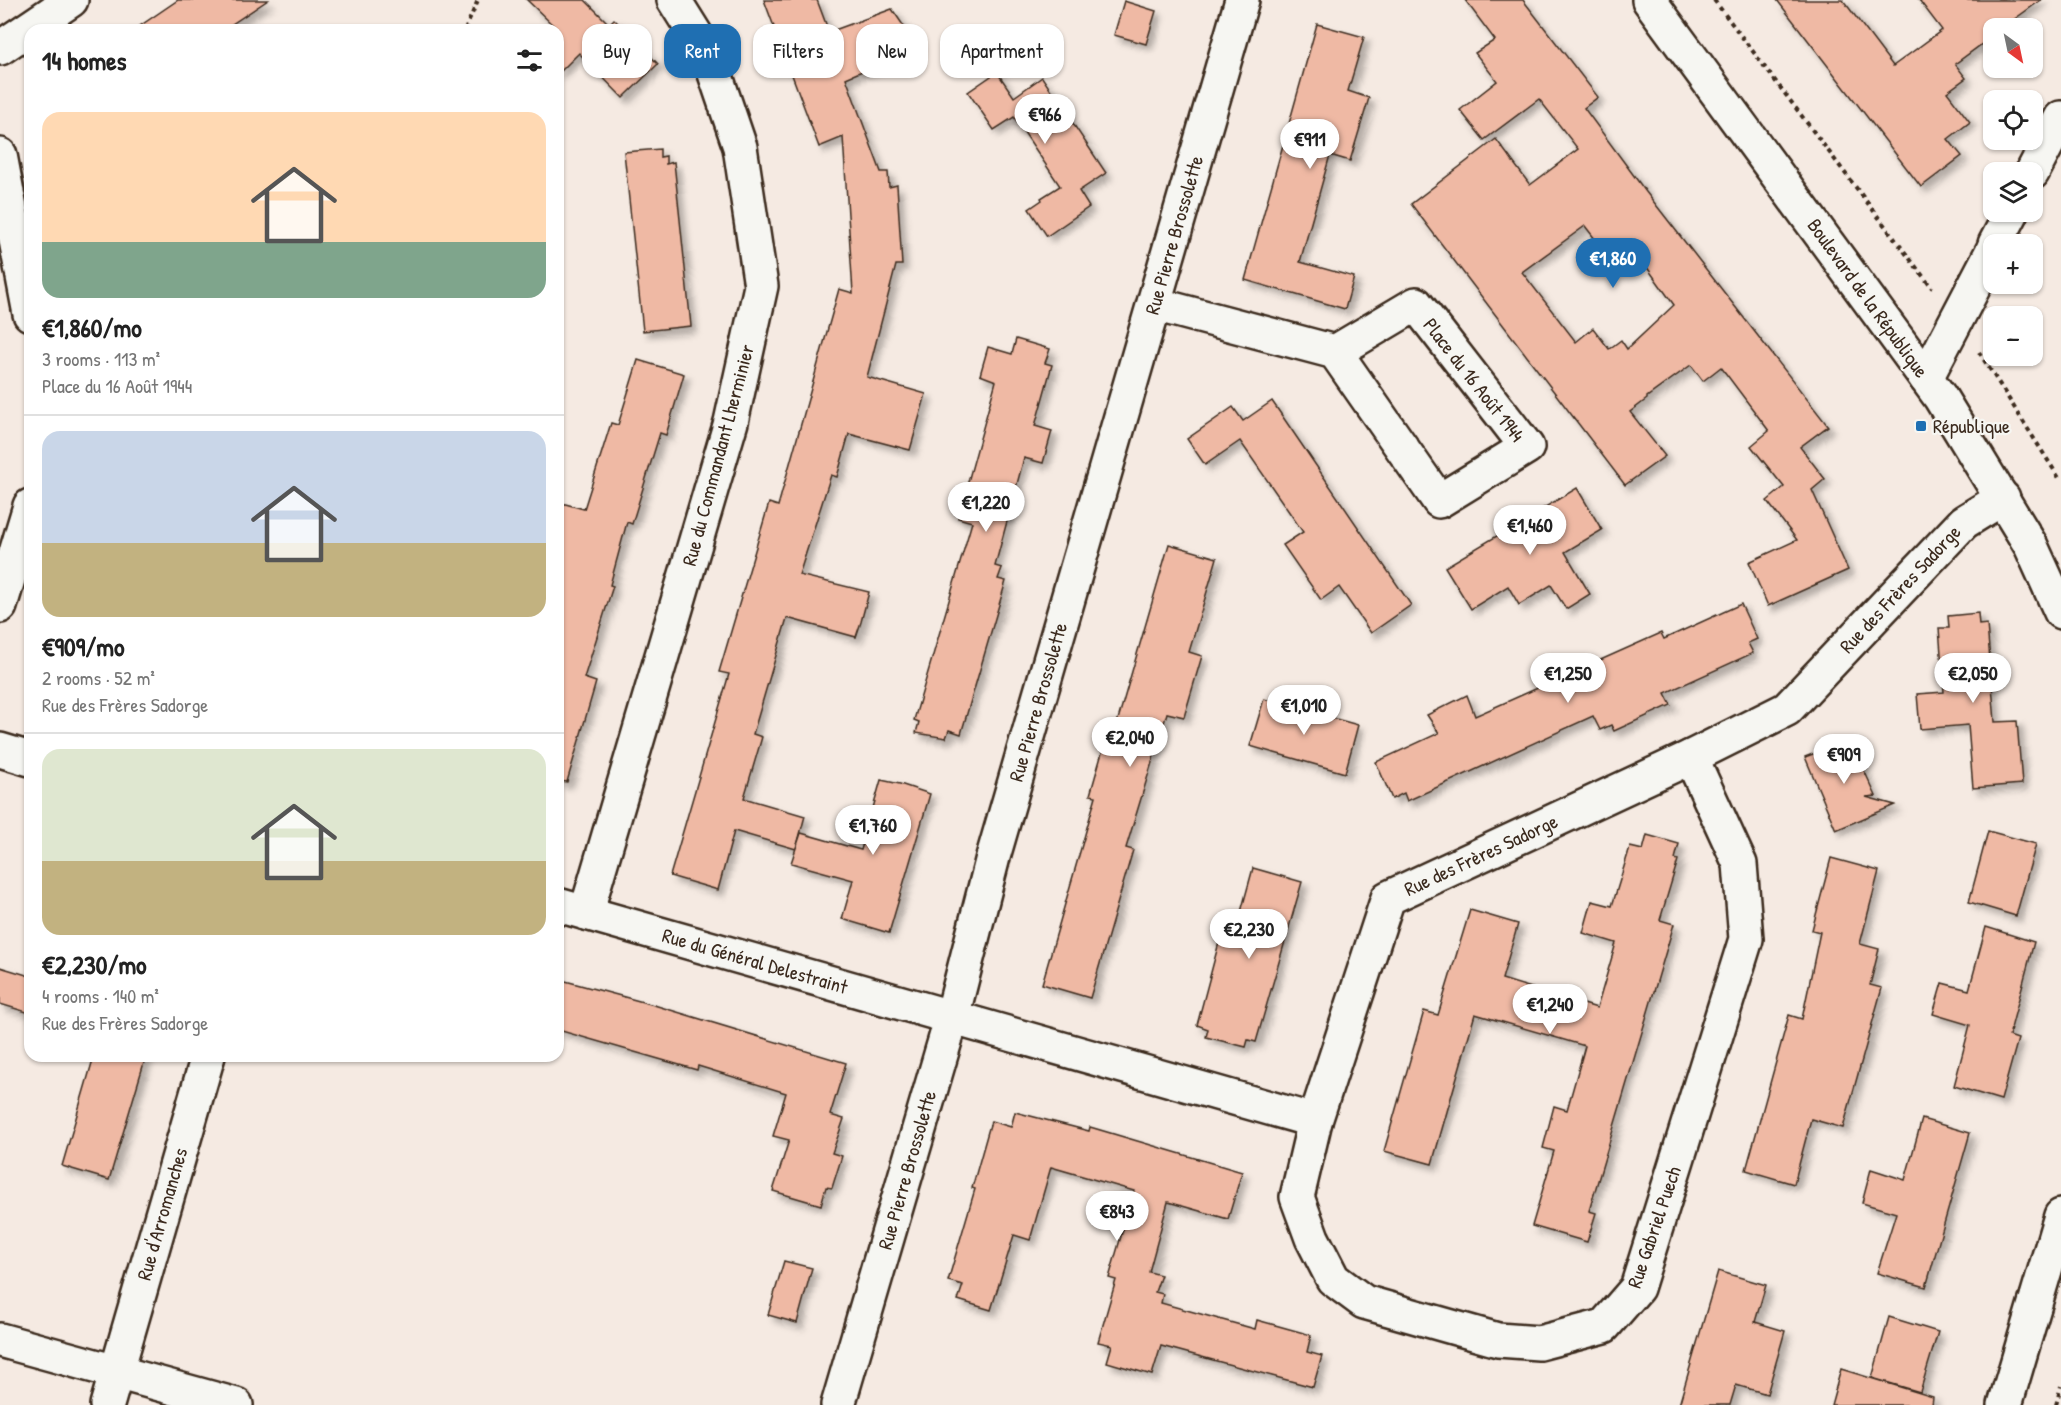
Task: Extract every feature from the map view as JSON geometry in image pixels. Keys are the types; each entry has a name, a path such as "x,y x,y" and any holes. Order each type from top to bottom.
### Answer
{"street":[{"path":"36,24 71,0"},
{"name":"Rue du Commandant Lherminier","path":"572,909 731,422 761,286 740,147 709,56 674,0"},
{"name":"Rue Pierre Brossolette","path":"838,1405 952,1017 993,857 1242,0"},
{"name":"Boulevard de la République","path":"1649,0 1926,378 2031,546 2061,612"},
{"path":"0,48 24,32"},
{"path":"2039,162 2057,134"},
{"path":"0,155 24,282"},
{"path":"1926,378 1983,267"},
{"path":"1154,304 1335,352"},
{"name":"Place du 16 Août 1944","path":"1416,304 1527,447 1439,501 1335,352 1416,304"},
{"name":"Rue des Frères Sadorge","path":"1315,1120 1388,898 1691,757 1787,709 1964,522 2003,498"},
{"path":"0,606 24,526"},
{"path":"0,750 24,757"},
{"name":"Rue Gabriel Puech","path":"1315,1120 1297,1197 1312,1238 1333,1279 1364,1302 1498,1340 1539,1343 1604,1326 1637,1288 1746,939 1740,864 1691,757"},
{"name":"Rue du Général Delestraint","path":"572,909 952,1017"},
{"path":"952,1017 1315,1120"},
{"name":"Rue d'Arromanches","path":"107,1405 206,1062"},
{"path":"2005,1405 2061,1216"},
{"path":"0,1340 236,1405"}],"path":[{"path":"468,24 478,0"},
{"path":"1714,0 1975,346 2061,481"},
{"path":"2056,1405 2061,1386"}],"building":[{"path":"178,0 268,0 232,24 143,24"},
{"path":"527,0 585,0 609,24 582,24 582,56 579,53 564,68 564,24 552,24"},
{"path":"764,0 817,0 826,24 773,24"},
{"path":"1465,0 1523,0 1598,97 1584,108 1646,192 1828,426 1800,447 1825,479 1812,490 1848,570 1768,606 1749,562 1797,540 1767,501 1784,487 1751,446 1769,431 1721,367 1703,381 1691,365 1630,412 1665,456 1625,485 1411,204 1496,139 1530,185 1578,149 1539,99 1484,140 1460,110 1497,81 1475,53 1495,40","holes":["1585,226 1612,261 1631,245 1674,305 1627,349 1621,340 1609,349 1593,328 1576,342 1522,272"]},
{"path":"1777,0 1843,0 1893,66 1942,30 1919,0 2041,0 2016,18 1983,18 1983,43 1955,64 1966,78 1947,92 1970,122 1948,139 1962,156 1921,187"},
{"path":"1124,1 1156,11 1146,44 1114,35"},
{"path":"892,9 902,24 856,24 856,74 846,78 881,172 888,172 889,187 897,185 902,265 896,265 867,377 926,394 910,450 849,434 837,477 831,475 799,575 869,592 861,622 856,637 787,618 753,734 762,737 744,798 805,816 796,849 734,831 718,890 670,876 729,674 719,672 769,503 778,506 839,289 853,293 843,137 819,147 793,78 844,78 844,27"},
{"path":"614,19 619,24 609,24"},
{"path":"1317,24 1364,37 1348,91 1369,98 1350,161 1330,155 1300,262 1354,277 1345,309 1245,280"},
{"path":"652,58 658,64 652,70"},
{"path":"603,78 644,78 623,98"},
{"path":"988,78 1001,78 1014,97 1043,78 1106,173 1079,191 1089,207 1047,236 1029,209 1060,186 1014,117 994,130 968,92"},
{"path":"660,149 660,157 666,156 666,164 674,162 691,326 643,331 624,152"},
{"path":"1016,339 1050,349 1045,363 1052,365 1035,426 1052,431 1043,463 1024,458 995,566 1002,568 998,579 1006,581 961,734 949,730 946,738 916,733 919,722 914,720 972,522 958,518 996,381 980,375 988,347 1012,354"},
{"path":"638,360 684,374 666,435 660,433 632,524 627,522 610,585 613,586 584,678 596,682 567,782 564,782 564,504 584,509 611,423 618,425"},
{"path":"1272,401 1411,605 1371,633 1339,587 1321,600 1283,545 1303,532 1240,441 1205,465 1187,439 1233,407 1243,421"},
{"path":"1577,488 1602,530 1565,552 1590,594 1566,609 1551,585 1519,605 1508,586 1471,609 1445,567"},
{"path":"1169,544 1217,558 1189,652 1202,656 1184,717 1167,713 1126,848 1133,850 1090,998 1042,984 1096,796 1090,795 1109,728 1115,730"},
{"path":"1741,604 1757,639 1748,643 1753,653 1665,693 1671,705 1614,731 1611,725 1600,730 1593,716 1407,801 1404,793 1392,799 1376,762 1439,733 1427,715 1467,695 1475,716 1661,633 1664,639"},
{"path":"1978,613 1979,625 1987,624 1995,722 2017,721 2022,784 1973,788 1968,725 1920,729 1917,694 1944,692 1939,628 1949,628 1948,616"},
{"path":"1264,699 1358,725 1345,773 1250,746"},
{"path":"1850,740 1876,796 1866,797 1895,805 1836,830 1805,757"},
{"path":"881,780 930,794 889,933 842,919 853,880 791,863 801,833 861,850"},
{"path":"1988,831 2036,844 2016,916 1969,902"},
{"path":"1647,835 1679,844 1675,859 1678,860 1660,920 1674,924 1589,1211 1596,1213 1587,1242 1532,1226 1554,1151 1543,1148 1554,1106 1567,1110 1585,1046 1475,1014 1432,1164 1384,1151 1424,1011 1438,1015 1470,910 1518,924 1502,979 1597,1008 1616,943 1583,933 1592,901 1612,906 1630,847 1643,850"},
{"path":"1831,858 1879,871 1860,944 1879,949 1870,985 1882,988 1843,1128 1811,1119 1794,1184 1746,1170 1789,1015 1802,1019 1820,932 1812,930"},
{"path":"1253,868 1302,882 1256,1042 1248,1040 1246,1047 1206,1037 1208,1029 1197,1025 1225,920 1238,923"},
{"path":"1986,927 2034,942 2009,1036 2018,1039 2001,1100 1954,1086 1970,1025 1933,1014 1942,983 1969,990"},
{"path":"0,967 24,974 24,1011 0,1004"},
{"path":"564,981 654,1005 846,1063 830,1115 844,1119 832,1153 842,1156 832,1188 826,1187 821,1205 773,1191 789,1140 773,1136 786,1093 698,1066 697,1070 564,1032"},
{"path":"92,1062 144,1062 109,1180 62,1166"},
{"path":"1015,1112 1089,1131 1090,1127 1242,1172 1228,1219 1168,1202 1149,1272 1161,1275 1155,1292 1163,1294 1161,1303 1255,1329 1257,1320 1311,1335 1307,1352 1322,1356 1313,1387 1161,1346 1152,1375 1107,1362 1112,1345 1098,1342 1116,1280 1109,1278 1134,1191 1051,1167 1030,1240 1014,1235 991,1310 958,1300 963,1285 948,1281 975,1189 972,1188 991,1121 1011,1127"},
{"path":"1922,1119 1970,1133 1926,1287 1877,1273 1896,1213 1862,1203 1871,1169 1905,1180"},
{"path":"784,1261 812,1268 797,1323 768,1315"},
{"path":"1718,1271 1766,1285 1755,1322 1785,1331 1767,1394 1736,1385 1730,1405 1679,1405"},
{"path":"1889,1317 1938,1332 1920,1392 1872,1378"},
{"path":"1841,1369 1933,1397 1932,1405 1831,1405"}],"place":[{"name":"République","path":"1921,426"}]}
